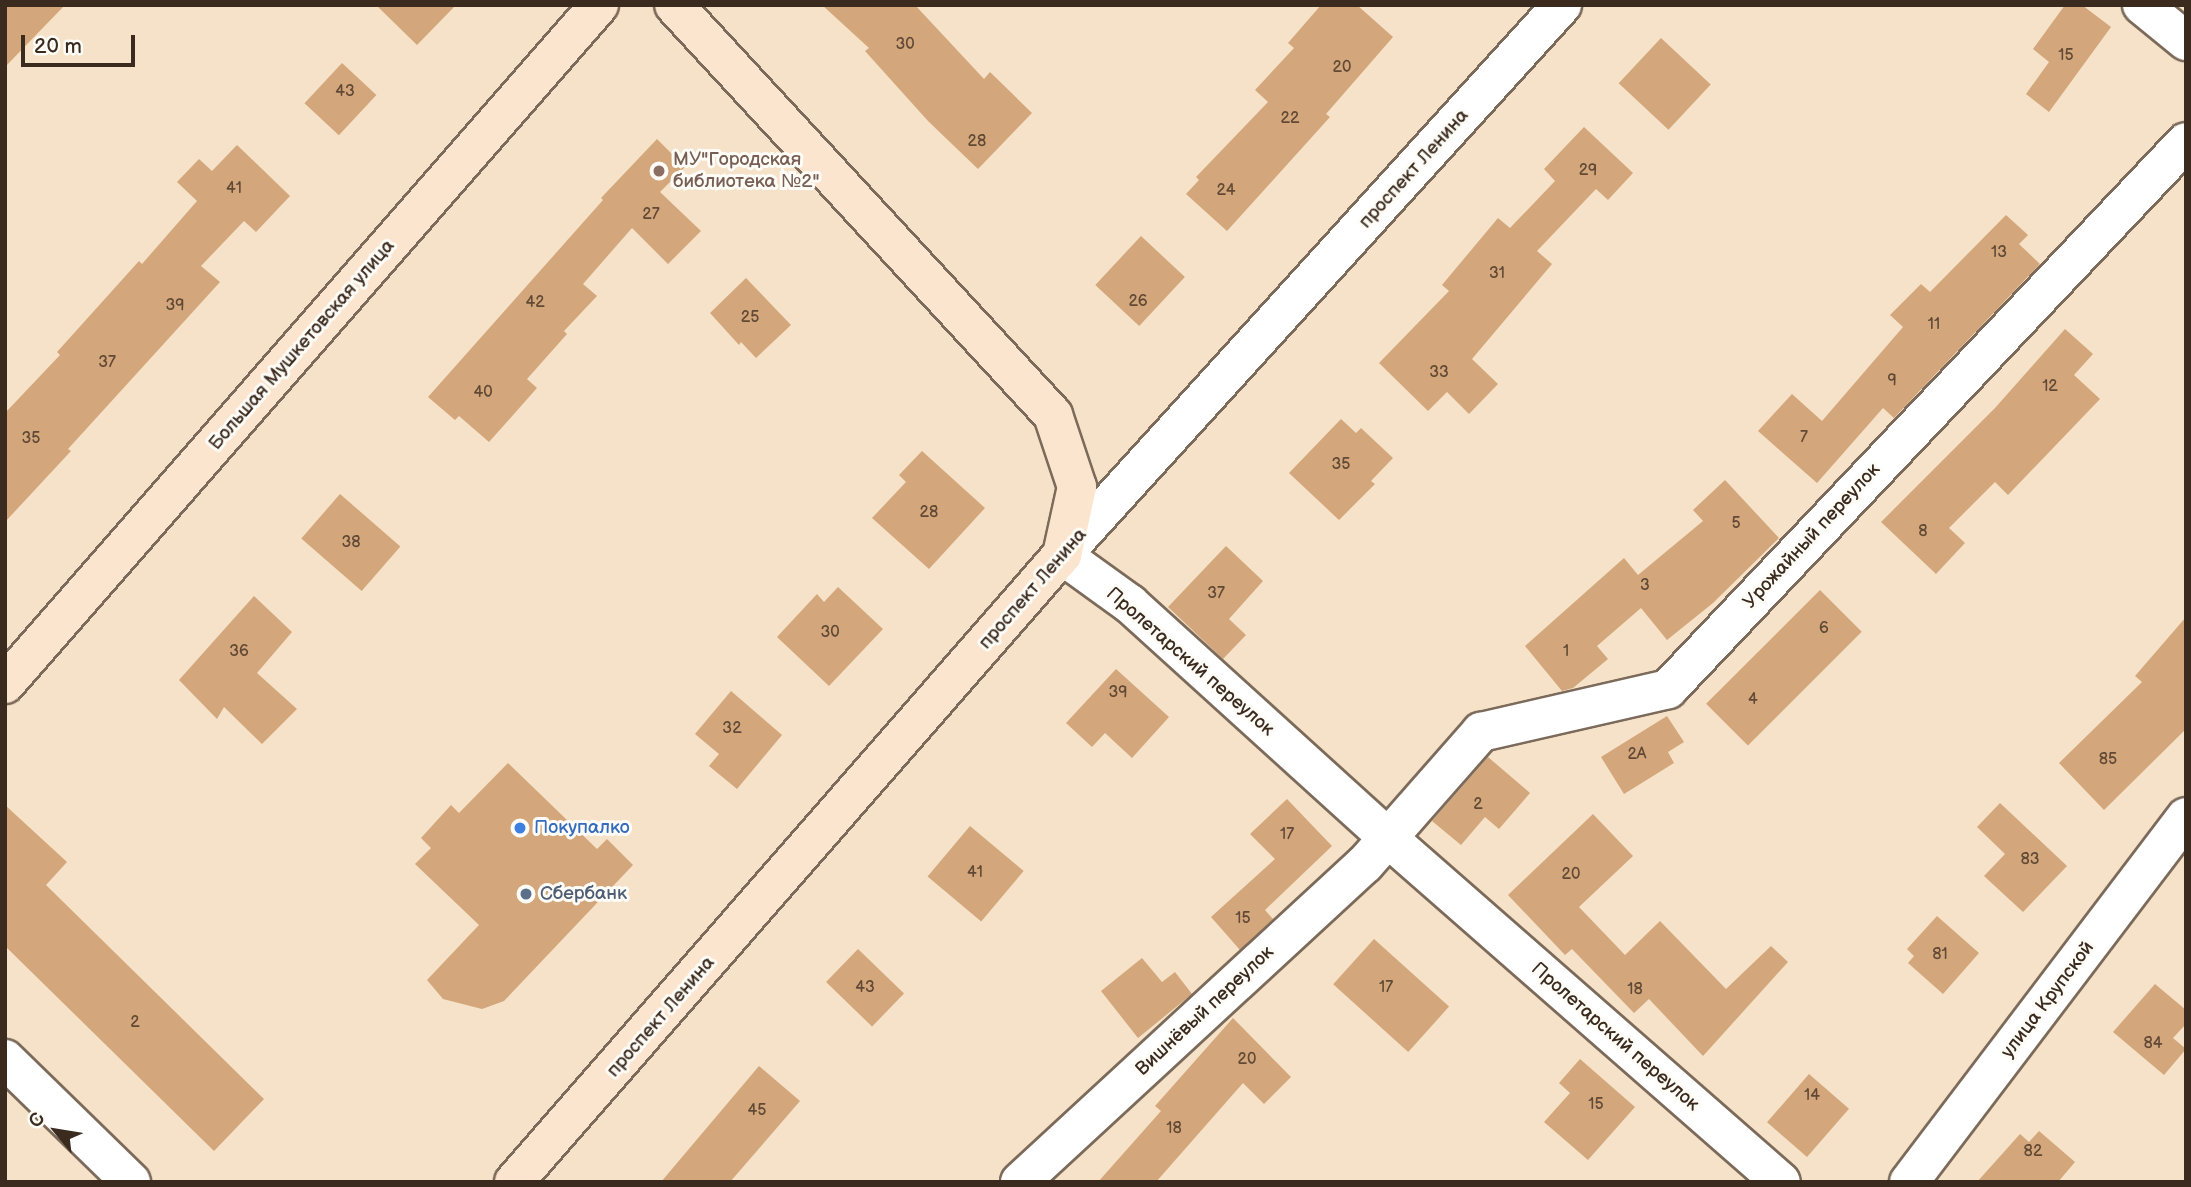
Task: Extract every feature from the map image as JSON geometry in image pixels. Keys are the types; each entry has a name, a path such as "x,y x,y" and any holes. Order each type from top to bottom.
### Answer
{"main road":[{"name":"Большая Мушкетовская улица","path":"5,684 599,5"},
{"path":"674,5 1054,415 1077,487 1062,555"},
{"name":"проспект Ленина","path":"514,1182 1062,555"}],"street":[{"name":"проспект Ленина","path":"1062,555 1562,5"},
{"path":"2142,5 2186,41"},
{"name":"Урожайный переулок","path":"1388,838 1481,732 1668,689 2186,142"},
{"name":"Пролетарский переулок","path":"1062,555 1130,604 1388,838 1781,1182"},
{"name":"улица Крупской","path":"1909,1182 2186,817"},
{"name":"Вишнёвый переулок","path":"1020,1182 1365,864 1388,838"},
{"path":"5,1059 131,1182"}],"building":[{"path":"5,5 65,5 5,67"},
{"path":"376,5 456,5 417,45"},
{"path":"822,5 915,5 984,79 990,72 1032,113 978,169 928,121 865,51 869,48"},
{"path":"1321,5 1357,5 1393,37 1326,114 1330,117 1227,231 1186,194 1199,180 1196,177 1268,102 1255,90 1294,48 1288,43"},
{"path":"2065,5 2082,5 2111,27 2049,112 2026,94 2049,62 2033,49"},
{"path":"1661,38 1711,84 1668,130 1619,83"},
{"path":"342,63 376,95 339,135 304,103"},
{"path":"1584,127 1633,173 1608,200 1596,189 1537,251 1552,264 1472,359 1498,384 1469,414 1447,392 1428,411 1379,363 1449,291 1442,285 1498,218 1510,228 1555,181 1544,169"},
{"path":"657,139 685,167 660,192 701,231 668,264 632,228 583,284 597,296 564,331 567,334 527,379 537,388 489,442 459,416 455,420 428,397 603,200 601,198"},
{"path":"237,145 290,196 256,232 244,221 201,266 220,282 5,522 5,413 60,355 57,352 139,261 142,264 197,201 177,182 199,159 212,171"},
{"path":"2006,215 2028,235 2019,244 2040,264 1894,418 1883,408 1817,483 1758,431 1792,394 1822,421 1903,327 1890,315 1921,284 1930,292"},
{"path":"1141,236 1185,277 1139,326 1095,285"},
{"path":"746,278 791,325 756,358 741,342 739,345 710,313"},
{"path":"2065,329 2093,354 2074,375 2100,399 2008,495 1995,482 1949,528 1965,543 1936,574 1881,522 1995,408"},
{"path":"1341,419 1356,433 1361,428 1393,458 1371,481 1375,484 1339,520 1289,473"},
{"path":"922,451 985,508 929,569 872,518 906,482 899,475"},
{"path":"1725,480 1779,538 1713,603 1667,640 1641,608 1597,646 1608,659 1573,688 1562,691 1525,646 1624,558 1638,575 1703,521 1693,510"},
{"path":"340,494 400,546 362,591 301,539"},
{"path":"1226,546 1263,581 1229,619 1246,635 1223,659 1168,607"},
{"path":"838,587 883,629 829,686 777,637 817,594 824,602"},
{"path":"1820,590 1862,632 1748,746 1706,704"},
{"path":"254,596 292,632 257,673 297,709 262,744 224,707 217,719 179,680"},
{"path":"2186,617 2186,729 2104,810 2059,763 2142,682 2135,676"},
{"path":"1116,669 1169,717 1132,758 1105,733 1092,747 1066,723"},
{"path":"731,691 782,735 737,789 709,766 719,754 695,734"},
{"path":"1667,716 1684,742 1668,752 1674,763 1624,794 1601,757"},
{"path":"1488,757 1530,793 1499,829 1485,817 1461,845 1432,821"},
{"name":"Сбербанк","path":"508,763 597,849 607,839 633,865 504,1001 482,1009 443,999 427,980 479,925 415,864 431,848 421,838 451,805 459,813"},
{"path":"1287,799 1332,846 1265,910 1273,919 1240,950 1211,917 1275,859 1250,834"},
{"path":"2000,803 2067,866 2023,912 1984,876 2005,854 1977,827"},
{"path":"5,805 67,862 46,885 264,1099 214,1151 5,946"},
{"path":"1593,814 1633,856 1579,907 1625,955 1660,921 1726,989 1771,946 1788,962 1703,1056 1649,999 1634,1013 1572,949 1565,955 1508,895"},
{"path":"970,826 1024,871 981,922 928,877"},
{"path":"1937,916 1979,953 1943,994 1908,963 1914,956 1907,949"},
{"path":"1374,939 1449,1007 1408,1052 1333,984"},
{"path":"858,949 904,993 872,1027 826,982"},
{"path":"1142,958 1162,982 1175,972 1192,994 1138,1038 1101,991"},
{"path":"2155,984 2186,1010 2186,1024 2173,1038 2186,1049 2164,1075 2113,1032"},
{"path":"1233,1018 1291,1077 1264,1104 1243,1083 1156,1182 1098,1182 1161,1111 1155,1106"},
{"path":"1580,1059 1635,1107 1588,1160 1544,1122 1570,1093 1559,1083"},
{"path":"759,1066 800,1101 730,1182 661,1182"},
{"path":"1809,1074 1849,1109 1807,1157 1767,1122"},
{"path":"2039,1131 2075,1162 2058,1182 1977,1182 2020,1134 2029,1142"}],"place":[{"name":"МУ\"Городская библиотека №2\"","path":"659,171"},
{"name":"Покупалко","path":"520,828"},
{"name":"Сбербанк","path":"526,894"}]}
